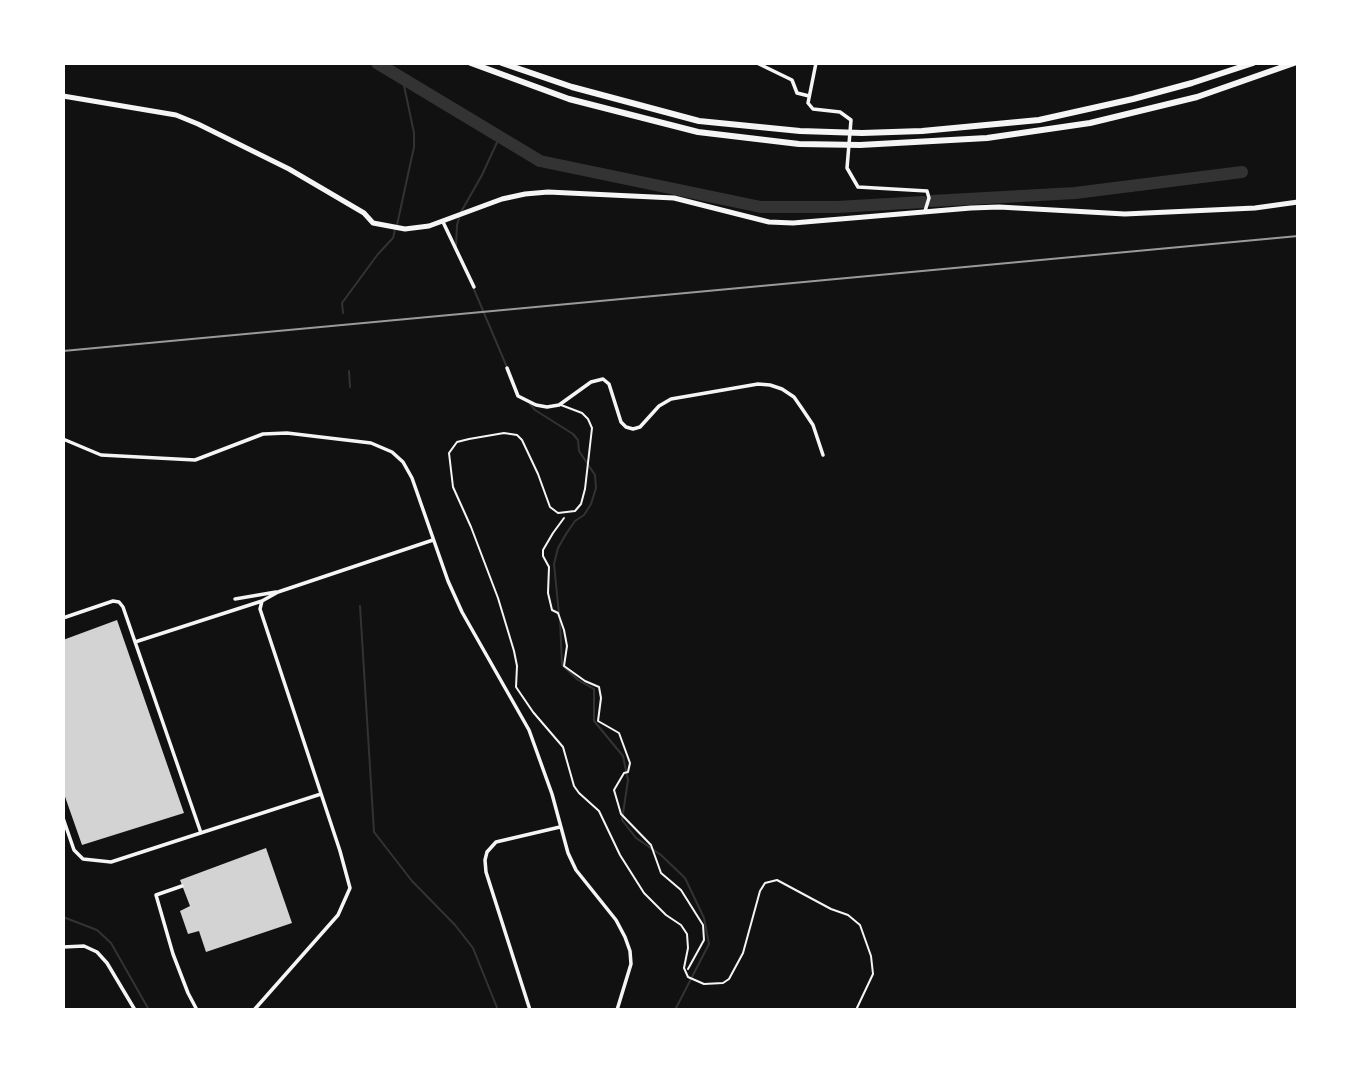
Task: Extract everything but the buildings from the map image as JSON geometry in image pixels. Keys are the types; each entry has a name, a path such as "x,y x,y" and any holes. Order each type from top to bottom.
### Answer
{"highway":[{"path":"471,63 569,99 698,132 799,144 860,145 987,138 1090,123 1197,97 1294,63"},
{"path":"502,63 572,87 699,121 800,131 862,133 922,131 1039,120 1157,93 1253,63"}],"main road":[{"path":"63,96 163,113 198,124 289,169 364,213 373,223 405,229 443,222 513,196 548,192 674,198 769,222 793,223 999,207 1125,214 1255,208 1298,202"}],"street":[{"path":"757,63 792,80 797,93 809,96"},
{"path":"816,63 808,103 813,110 840,112 850,120 847,168 858,187 927,191 929,198 924,213"},
{"path":"443,222 474,287"},
{"path":"507,368 518,396 547,407 559,405 591,382 603,379 609,384 621,422 633,429 640,427 659,406 671,399 758,384 782,388 798,403 813,425 823,455"},
{"path":"63,439 101,454 195,460 263,434 273,433 381,446 392,452 408,468 462,612 529,730 552,794 568,853 576,870 616,920 630,951 629,973 617,1010"},
{"path":"236,599 278,592 433,540"},
{"path":"135,642 262,601 278,592"},
{"path":"63,618 113,601 123,607 201,833"},
{"path":"254,1010 338,915 349,894 350,883 260,609 262,601"},
{"path":"63,818 74,850 83,859 110,862 321,794"},
{"path":"530,1010 486,872 485,860 487,852 496,842 560,827"},
{"path":"182,886 156,895 173,954 197,1010"},
{"path":"63,947 84,946 97,952 107,963 135,1010"}],"lane":[{"path":"559,405 582,413 588,419 592,439 586,489 581,505 575,511 558,513 550,507 533,462 517,435 504,433 457,442 452,447 449,463 453,487 498,598 514,651 517,666 516,687 563,747 574,786 599,811 620,855 643,893 681,925 687,934 688,948 684,968 687,975 704,984 723,983 729,979 743,953 760,891 765,883 777,880 831,909 848,915 860,925 871,956 873,974 856,1010"}],"path":[{"path":"566,514 543,550 549,567 548,593 552,610 558,613 568,646 564,666 599,687 601,698 598,721 619,733 630,763 628,772 624,773 614,790 621,814 651,845 661,873 681,890 703,925 704,940 687,975"}],"waterway":[{"path":"377,63 540,161 761,207 837,207 923,202"},
{"path":"397,225 414,147 414,133 402,76"},
{"path":"461,212 499,138"},
{"path":"932,201 1075,193 1242,172"},
{"path":"456,246 459,218"},
{"path":"343,313 342,303 393,238 395,230"},
{"path":"473,287 506,365"},
{"path":"349,371 350,387"},
{"path":"530,404 573,434 578,440 579,451 595,475 596,488 591,504 584,515 575,521 558,548 554,564 559,614"},
{"path":"360,606 374,832 412,881 455,925 473,948 498,1010"},
{"path":"560,620 562,665 578,680 594,689 594,721 623,756 628,780 622,820 636,838 661,855 685,878 704,918 709,944 675,1010"},
{"path":"63,917 97,930 111,943 149,1010"}],"railway":[{"path":"63,351 1298,236"}]}
